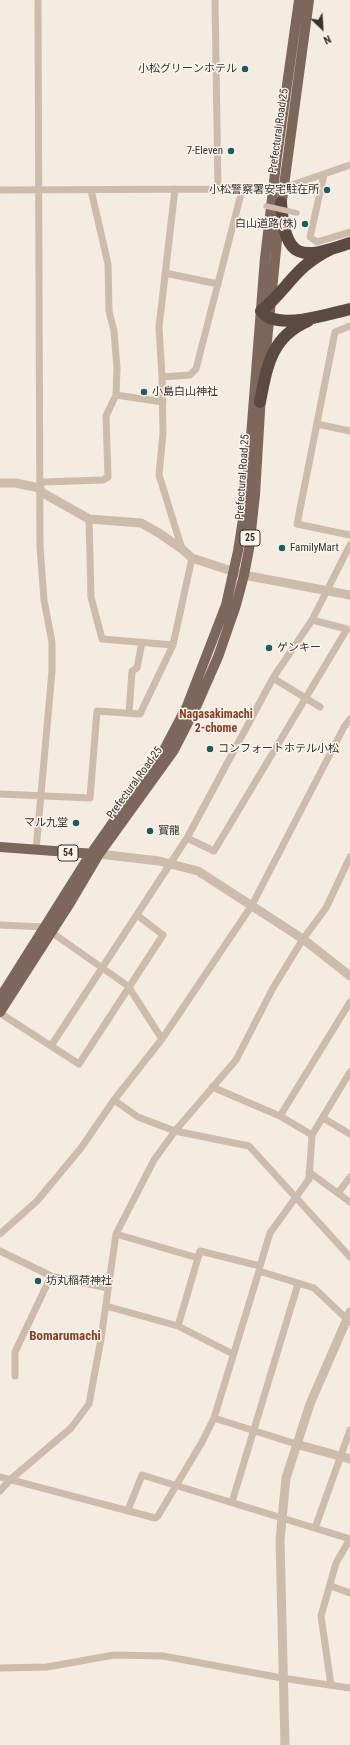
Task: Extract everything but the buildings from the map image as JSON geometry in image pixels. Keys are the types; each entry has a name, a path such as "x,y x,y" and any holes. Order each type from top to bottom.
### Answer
{"highway":[{"path":"281,203 283,230 294,248 306,254 313,254 350,243"},
{"path":"331,249 313,258 298,271 270,303 265,315 286,320 322,316 350,309"},
{"path":"260,402 269,360 278,344 296,327 322,316"}],"main road":[{"name":"Prefectural Road 25","path":"239,574 278,189 299,0"},
{"name":"Prefectural Road 25","path":"270,303 281,203 278,189 309,0"},
{"name":"Prefectural Road 25","path":"0,1013 94,854 174,750 196,707 218,657 239,574 255,495 265,315"},
{"name":"54","path":"0,847 94,854"},
{"name":"Prefectural Road 25","path":"0,998 48,930"}],"street":[{"path":"36,850 52,671 52,642 44,600 39,488 38,0"},
{"path":"215,0 218,189"},
{"path":"0,190 278,189 324,175 350,165"},
{"path":"324,175 310,237 317,242 350,232"},
{"path":"175,189 159,326 164,433 160,475 182,548"},
{"path":"39,488 43,482 103,480 108,477 106,416 116,396 117,368 114,331 110,311 108,264 91,190"},
{"path":"162,377 190,375 196,369 242,190"},
{"path":"266,206 297,212"},
{"path":"165,273 218,284"},
{"path":"350,326 335,332 297,524 350,535"},
{"path":"116,396 163,402"},
{"path":"317,424 350,430"},
{"path":"0,483 16,483 39,488 43,493 89,520 141,523 182,548 192,558 239,574 350,595"},
{"path":"89,520 91,597 102,639 173,645"},
{"path":"52,1046 187,838 274,678 312,620 350,545"},
{"path":"0,794 40,797 90,798 97,711 140,714 173,645 192,558"},
{"path":"187,838 214,851 347,629 312,620"},
{"path":"129,713 132,671 137,668 142,642"},
{"path":"274,678 320,707"},
{"path":"0,1234 37,1200 81,1148 114,1100 162,1039 252,905 344,727 350,719"},
{"path":"94,854 110,854 171,864 198,871 303,939 350,976"},
{"path":"0,1492 11,1479 71,1428 89,1404 106,1306 116,1234 154,1160 175,1131 236,1060 273,988 303,939 326,908 350,857"},
{"path":"0,1013 78,1064 163,935 137,915"},
{"path":"0,925 48,930 128,986 162,1039"},
{"path":"280,1116 350,1002"},
{"path":"178,1326 200,1251 260,1266 270,1233 309,1179 312,1135 350,1072"},
{"path":"212,1087 280,1116 312,1135"},
{"path":"114,1100 138,1117 175,1131 249,1146 350,1257"},
{"path":"323,1118 350,1134"},
{"path":"309,1172 350,1202"},
{"path":"338,1193 350,1177"},
{"path":"116,1234 198,1258"},
{"path":"0,1251 51,1276 108,1288"},
{"path":"0,1477 155,1518 158,1516 176,1486 214,1418 259,1271 314,1288 349,1317 310,1404 286,1478 281,1517 280,1540 282,1678 285,1745"},
{"path":"15,1376 15,1352 51,1276"},
{"path":"232,1502 298,1284"},
{"path":"106,1306 178,1326 233,1354"},
{"path":"214,1418 296,1444 350,1459"},
{"path":"316,1528 350,1430"},
{"path":"128,1510 142,1475 350,1539 336,1563 331,1586 321,1616 322,1636 331,1685"},
{"path":"331,1586 350,1593"},
{"path":"0,1668 47,1667 114,1655 163,1656 282,1678 350,1688"}],"place":[{"name":"小松グリーンホテル","path":"245,69"},
{"name":"7-Eleven","path":"231,151"},
{"name":"小松警察署安宅駐在所","path":"327,190"},
{"name":"白山道路(株)","path":"305,224"},
{"name":"小島白山神社","path":"144,392"},
{"name":"FamilyMart","path":"282,548"},
{"name":"ゲンキー","path":"269,648"},
{"name":"コンフォートホテル小松","path":"210,749"},
{"name":"マル九堂","path":"76,823"},
{"name":"寳龍","path":"150,831"},
{"name":"坊丸稲荷神社","path":"38,1281"}],"district":[{"name":"Nagasakimachi 2-chome","path":"216,722"},
{"name":"Bomarumachi","path":"65,1337"}]}
